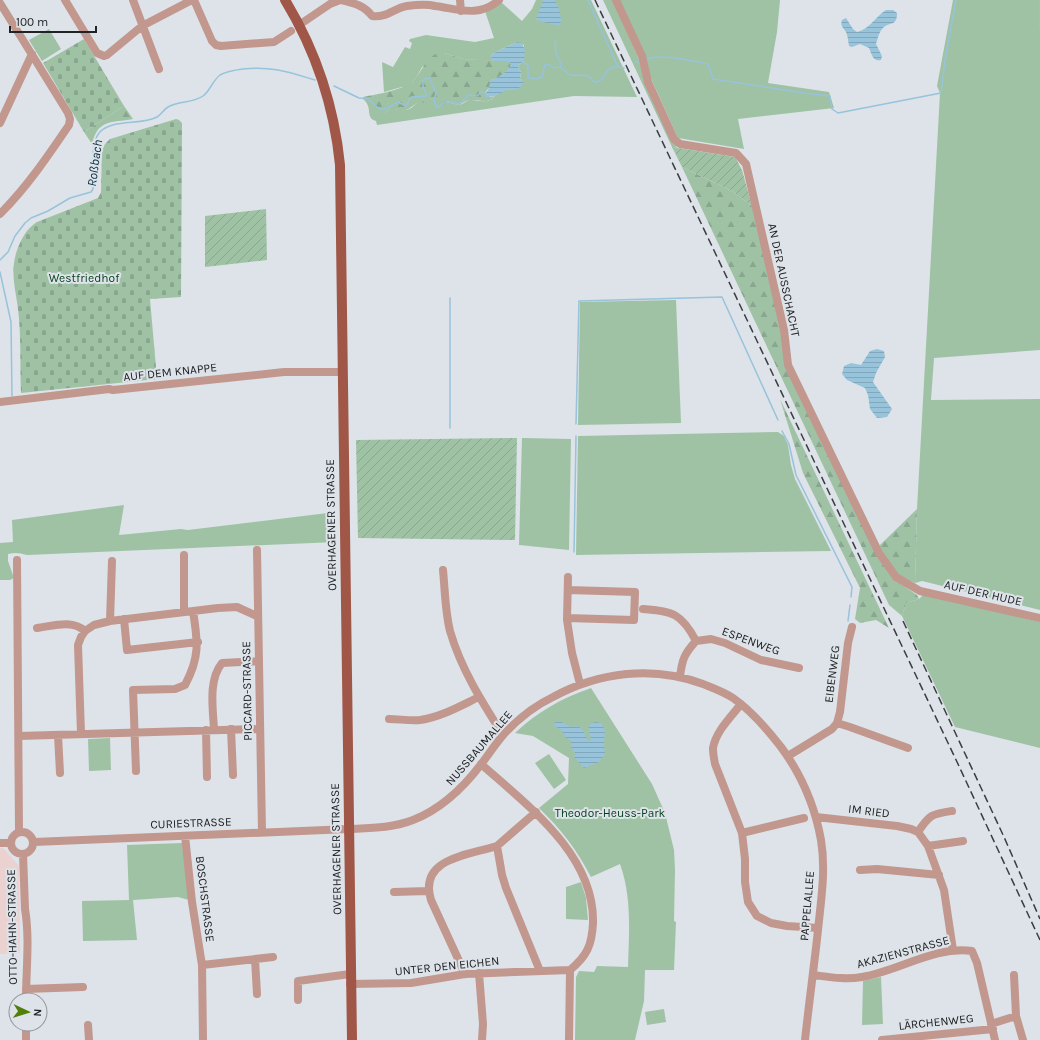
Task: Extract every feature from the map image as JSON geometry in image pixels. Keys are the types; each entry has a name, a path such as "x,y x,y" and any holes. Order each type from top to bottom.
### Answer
{"main road":[{"name":"OVERHAGENER STRASSE","path":"285,0 300,26 322,77 333,117 340,164 352,1040"}],"street":[{"path":"65,0 97,53 101,55 107,54 142,26 188,1 212,41 216,45 221,46 274,42 291,32"},
{"path":"132,0 159,69"},
{"path":"300,26 302,23 330,4 340,0 361,5 367,9 372,16 380,17 406,3 433,5 461,11 483,9 500,0"},
{"path":"460,0 461,11"},
{"name":"AN DER AUSSCHACHT","path":"616,0 642,59 648,82 674,139 680,144 736,153 746,164 784,330 788,365 879,553 896,577 920,591"},
{"path":"0,3 68,113 70,119 69,125 44,161 16,198 0,214"},
{"path":"0,123 32,54"},
{"name":"AUF DEM KNAPPE","path":"0,402 109,389 113,390 284,372 343,372"},
{"name":"PICCARD-STRASSE","path":"257,550 262,832"},
{"path":"184,555 184,612"},
{"path":"17,560 19,832"},
{"path":"110,621 112,561"},
{"path":"443,570 446,608 450,630 466,672 479,698 503,735"},
{"path":"568,577 567,618 572,653 580,684"},
{"path":"567,618 634,620 635,592 568,590"},
{"name":"AUF DER HUDE","path":"920,591 1040,618"},
{"path":"81,734 78,645 85,631 94,625 110,621 218,608 237,607 257,616"},
{"path":"643,609 662,610 677,616 688,628 696,641 686,652 681,665 680,677"},
{"path":"136,771 132,690 175,689 185,685 191,674 197,654 198,642 194,611"},
{"path":"124,619 126,650 198,642"},
{"path":"37,628 71,624 85,631"},
{"name":"EIBENWEG","path":"837,724 840,712 848,643 852,627"},
{"name":"ESPENWEG","path":"696,641 711,639 725,643 761,660 799,668"},
{"path":"208,777 213,688 218,668 222,663 259,661"},
{"name":"NUSSBAUMALLEE","path":"348,829 394,825 412,821 425,815 454,795 481,764 503,735 527,713 554,696 580,684 623,674 657,673 680,677 695,681 726,694 756,717 788,756"},
{"path":"389,719 419,720 429,718 479,698"},
{"path":"741,704 717,736 713,748 715,764 742,833 745,859 745,882 748,902 758,916 771,923 787,926 818,928"},
{"path":"788,756 832,729 837,724 850,727 908,748"},
{"path":"231,729 232,776"},
{"path":"18,736 260,729"},
{"path":"58,735 60,773"},
{"name":"PAPPELALLEE","path":"788,756 800,777 816,817 823,859 823,883 804,1040"},
{"path":"481,764 536,812 551,829 571,854 584,878 589,893 593,919 590,944 587,953 580,962 570,970 569,1040"},
{"path":"952,811 935,814 927,819 918,832 928,846 944,890 953,950"},
{"path":"465,974 431,900 428,891 430,878 437,868 448,860 497,846 536,812"},
{"name":"IM RIED","path":"816,817 911,828 918,832"},
{"path":"742,833 804,818"},
{"name":"CURIESTRASSE","path":"34,842 348,829"},
{"path":"19,832 29,834 34,842 29,852 23,854 13,850 11,843 14,835 19,832"},
{"name":"BOSCHSTRASSE","path":"185,836 192,902 202,965 203,1040"},
{"path":"928,846 963,841"},
{"path":"0,843 11,843"},
{"path":"497,846 506,888 540,971"},
{"name":"OTTO-HAHN-STRASSE","path":"23,854 25,910 27,918 26,992"},
{"path":"860,870 877,869 939,875"},
{"path":"394,892 428,891"},
{"name":"AKAZIENSTRASSE","path":"813,975 836,979 862,977 882,972 928,956 953,950 972,950 975,955 995,1040"},
{"path":"202,965 274,957"},
{"path":"255,959 257,994"},
{"name":"UNTER DEN EICHEN","path":"350,979 411,983 465,974 570,970"},
{"path":"480,973 482,1040"},
{"path":"1014,974 1016,1016 1023,1040"},
{"path":"298,1000 298,981 350,979"},
{"path":"26,988 83,987"},
{"path":"992,1026 1016,1016"},
{"path":"88,1026 89,1040"},
{"name":"LÄRCHENWEG","path":"882,1040 992,1026"}],"shaded area":[{"path":"0,848 3,848 19,866 20,953 0,954"}],"green space":[{"path":"536,0 591,0 637,97 574,96 377,125 376,121 371,118 367,103 364,100 368,100 381,113 385,113 390,109 407,110 419,102 439,105 447,102 458,105 470,100 487,101 493,99 497,94 515,89 522,81 520,79 521,72 518,68 523,62 524,45 517,42 492,54 491,57 494,61 463,59 444,53 422,67 416,78 409,85 384,92 382,62 393,67 405,47 410,49 412,43 409,41 410,39 426,35 475,42 494,38 485,11 501,2 522,21 532,9"},
{"path":"603,0 613,0 638,57 646,83 677,148 672,147"},
{"path":"619,0 780,0 777,32 768,83 829,92 834,108 738,119 744,149 678,138 645,65"},
{"path":"953,0 1040,0 1040,350 934,358 931,400 1040,399 1040,610 922,581 915,583 917,509 940,93 937,86"},
{"path":"49,29 61,49 42,61 29,40"},
{"path":"84,39 124,106 84,132 43,63"},
{"path":"437,53 444,53 463,59 508,61 511,64 508,70 503,74 491,80 490,86 485,93 490,97 495,96 487,101 469,100 459,105 447,102 437,109 426,103 417,103 406,110 391,109 385,113 379,113 374,110 368,100 364,100 363,97 398,89 411,83 427,61"},
{"path":"124,106 133,119 112,122 102,126 98,130 92,144 84,132"},
{"name":"Westfriedhof","path":"176,119 182,123 181,297 150,299 157,379 21,393 20,328 13,272 16,253 23,237 29,228 37,222 98,198 101,192 102,151 105,144 110,139"},
{"path":"672,147 735,157 742,170 752,206 732,191 682,167"},
{"path":"682,167 732,191 752,206 781,330 785,365 895,580 917,595 919,599 906,603 902,616 889,605"},
{"path":"266,209 267,260 205,267 205,216"},
{"path":"676,300 681,423 578,425 580,302"},
{"path":"780,399 889,628 876,620 860,623 855,619 860,588 803,473"},
{"path":"778,432 784,436 788,445 795,479 831,551 576,555 578,436"},
{"path":"517,438 515,540 358,538 356,440"},
{"path":"522,438 571,439 569,550 519,545"},
{"path":"124,505 119,535 181,529 188,530 336,512 336,542 27,555 13,553 8,554 8,561 14,578 10,580 0,580 0,543 13,542 12,520"},
{"path":"917,509 915,583 898,575 879,546"},
{"path":"924,594 1040,622 1040,748 955,727 902,616 906,603 919,599"},
{"name":"Theodor-Heuss-Park","path":"591,688 652,784 665,813 674,850 674,921 676,922 674,970 645,970 644,1001 635,1040 575,1040 576,977 579,971 594,972 597,966 628,967 629,915 624,877 620,864 591,877 568,840 539,808 568,784 569,758 533,736 515,733 523,725 550,706"},
{"path":"110,738 111,770 89,771 88,739"},
{"path":"549,754 566,780 554,789 535,763"},
{"path":"182,843 189,900 178,897 133,900 137,940 83,941 82,901 129,900 127,845"},
{"path":"581,882 586,898 588,920 566,919 566,887"},
{"path":"881,977 883,1024 862,1025 863,981"},
{"path":"664,1009 666,1022 647,1025 645,1012"}],"water":[{"path":"543,0 555,0 561,16 559,26 536,20"},
{"path":"886,10 893,10 897,13 897,17 894,22 880,31 876,44 882,56 881,60 874,59 869,48 860,44 852,47 849,46 847,34 841,22 842,20 846,18 853,29 857,32 869,26"},
{"path":"517,42 522,43 525,50 524,61 518,68 521,72 520,79 524,83 518,89 507,90 495,96 486,97 485,94 491,80 503,74 511,64 508,61 494,61 491,57 492,54"},
{"path":"877,349 884,351 885,357 873,382 892,409 887,417 877,418 870,409 868,395 865,388 847,380 842,374 844,366 851,363 861,365 870,351"},
{"path":"555,721 571,727 578,726 583,730 588,741 591,739 589,731 590,724 596,722 601,723 605,730 604,756 599,762 584,768 573,756 576,754 571,747 571,740 566,738 562,731 554,725"}],"waterway":[{"path":"588,0 618,67"},
{"path":"646,59 669,57 708,64 713,79 830,96 832,109 838,113 941,93 956,0"},
{"path":"1040,1 1040,29"},
{"path":"555,40 556,53 561,64 560,67"},
{"path":"635,62 641,61"},
{"path":"523,62 528,65 528,78 537,79 542,77 545,65 548,64 554,68 560,67 570,75 586,75 594,82 600,81 606,72 611,68 624,68"},
{"name":"Roßbach","path":"0,260 8,252 15,236 31,218 48,211 70,198 91,192 93,189 94,144 99,133 105,128 111,125 150,120 158,116 172,105 199,98 208,91 220,75 231,71 263,68 288,72 315,80"},
{"name":"Roßbach","path":"334,86 359,98 368,99 378,108 382,109 386,109 398,102 406,106 411,97 427,96 423,86 423,81 426,78 430,79 436,93 434,101 437,108 447,101 459,104 469,95 477,96 482,91 485,93"},
{"path":"0,272 11,322 12,396"},
{"path":"576,424 579,301 722,297 778,420"},
{"path":"450,298 450,428"},
{"path":"782,431 789,444 796,475 852,587 851,597"},
{"path":"574,552 576,436"},
{"path":"848,621 850,605"}],"railway":[{"path":"595,0 1040,940"},
{"path":"903,621 1004,837 1040,919"}]}
